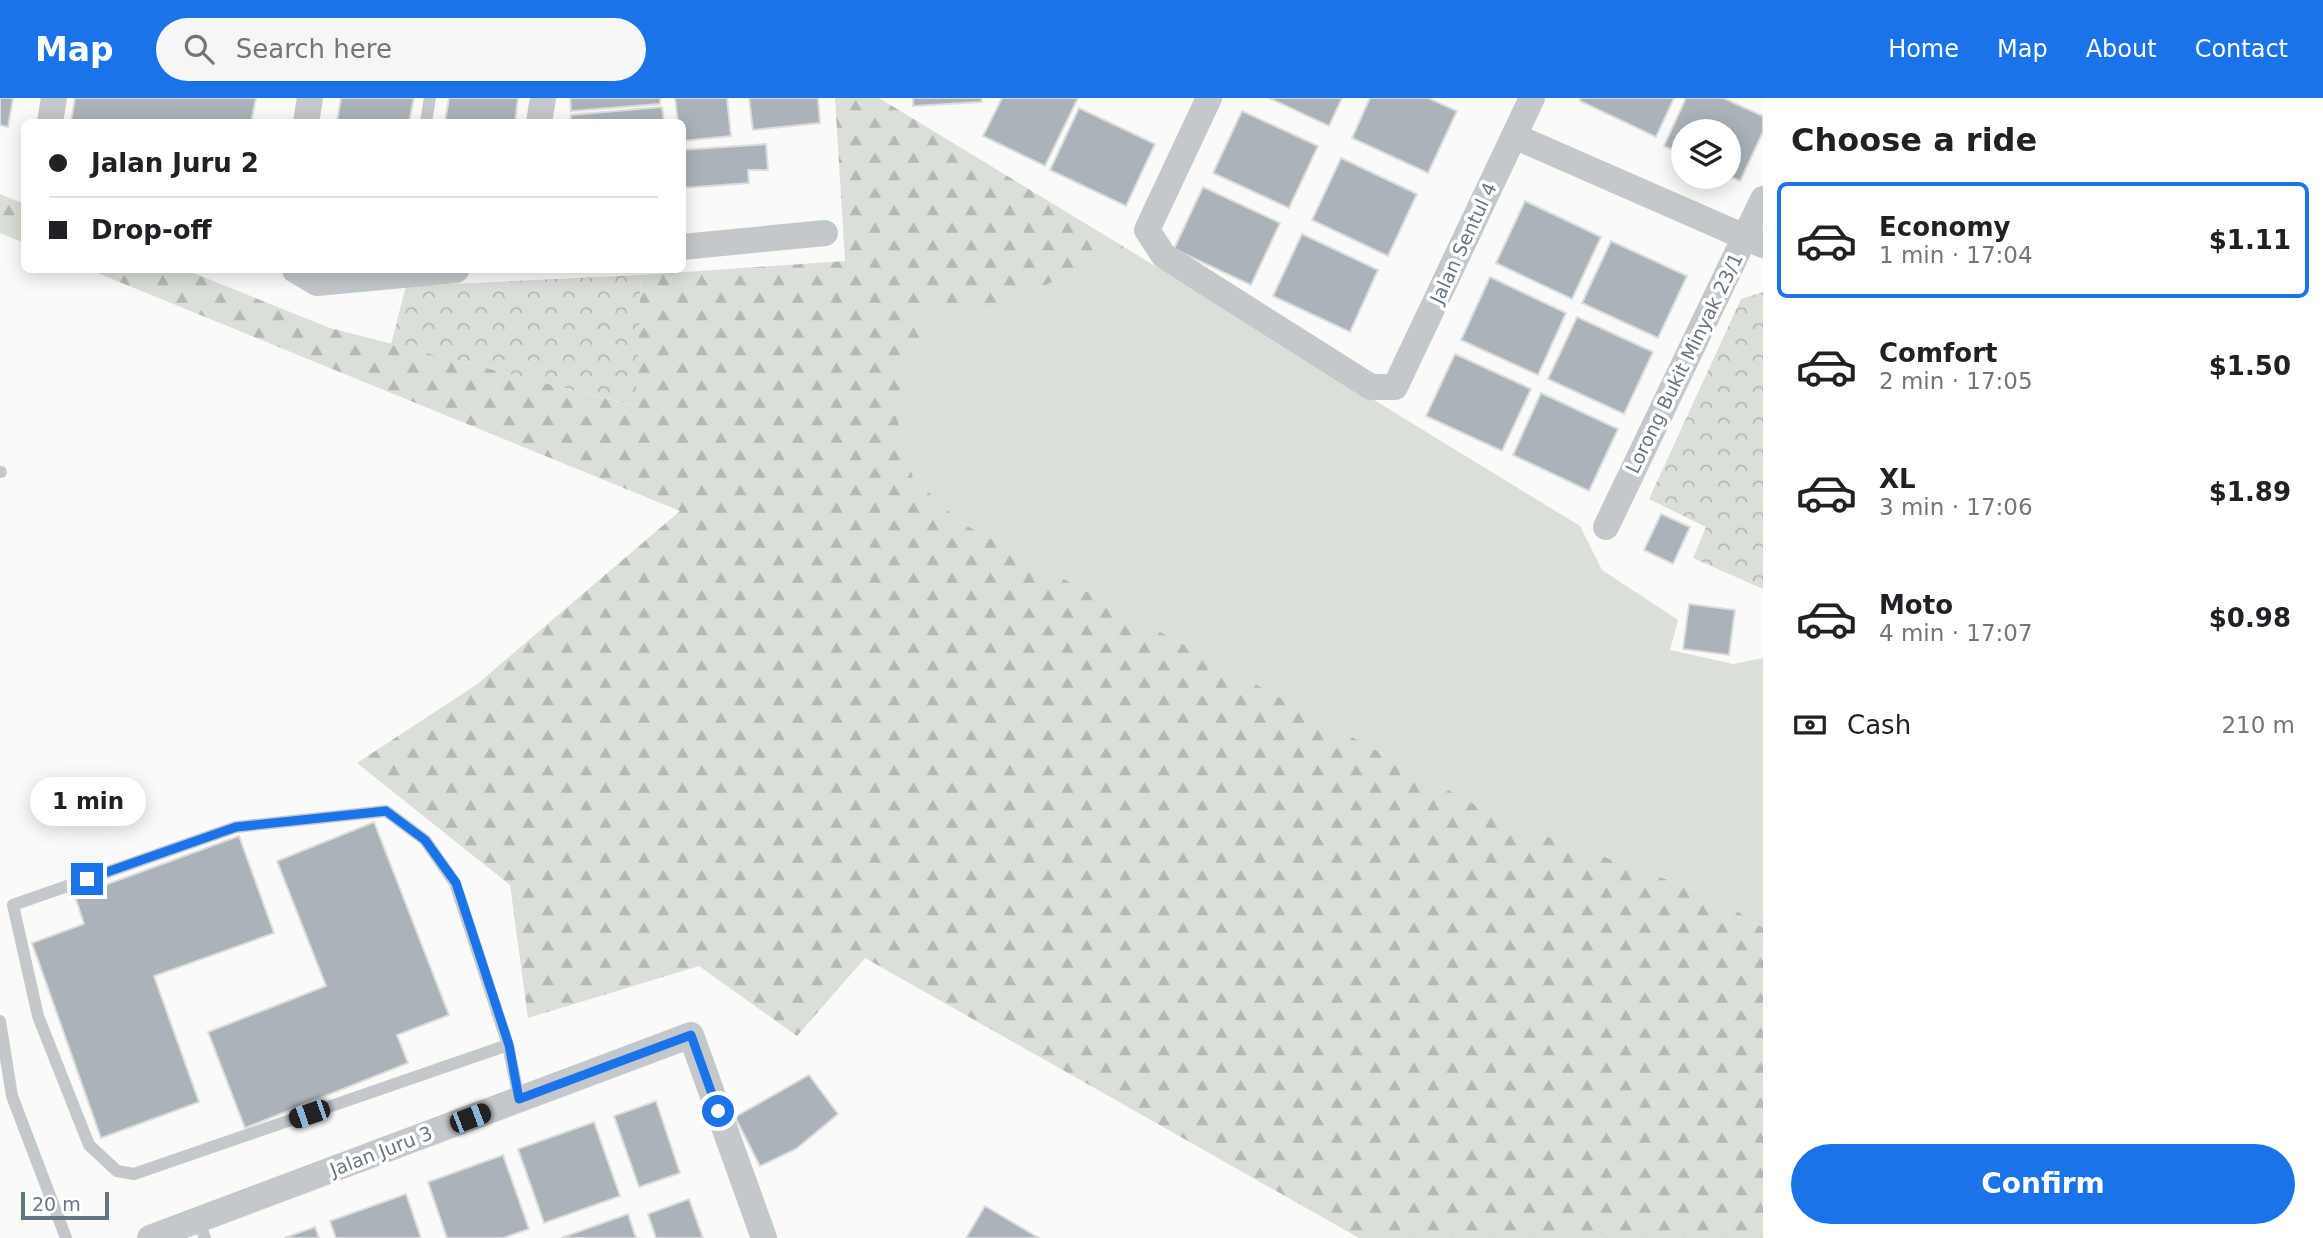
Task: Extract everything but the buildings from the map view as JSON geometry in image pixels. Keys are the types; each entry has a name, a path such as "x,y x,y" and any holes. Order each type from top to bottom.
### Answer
{"street":[{"path":"50,119 54,98"},
{"path":"306,119 310,98"},
{"path":"540,119 543,98"},
{"name":"Jalan Sentul 4","path":"1207,99 1147,230 1164,256 1371,387 1395,387 1532,98"},
{"path":"1514,136 1754,241"},
{"name":"Lorong Bukit Minyak 23/1","path":"1606,527 1754,241 1763,199"},
{"path":"686,247 825,233"},
{"path":"300,273 317,283 394,273"},
{"name":"Jalan Juru 3","path":"150,1238 201,1229 519,1099 691,1035 764,1238"}],"lane":[{"path":"426,119 430,98"},
{"path":"509,1045 134,1174 117,1171 89,1145 38,1016 6,907 236,827 386,811 425,840 456,883 509,1045 519,1099"},
{"path":"0,1021 12,1096 66,1238"}],"green space":[{"path":"835,98 879,98 1124,247 990,312 930,306 894,407 913,478 960,522 1505,821 1715,897 1763,928 1763,1238 1359,1238 865,958 797,1036 699,966 528,1018 510,885 357,763 476,685 680,511 97,273 193,273 330,328 635,406 641,275 845,261"},
{"path":"0,194 21,203 21,242 0,233"},
{"path":"1124,247 1580,526 1602,570 1678,620 1670,650 1733,664 1763,658 1763,928 1715,897 1505,821 960,522 913,478 893,407 930,306 990,312"},
{"path":"641,275 636,406 391,344 406,286"},
{"path":"1763,292 1763,589 1693,558 1706,527 1649,499 1741,299"}],"route":[{"path":"87,879 236,827 386,811 425,840 456,883 509,1045 519,1099 691,1035 718,1111"}]}
